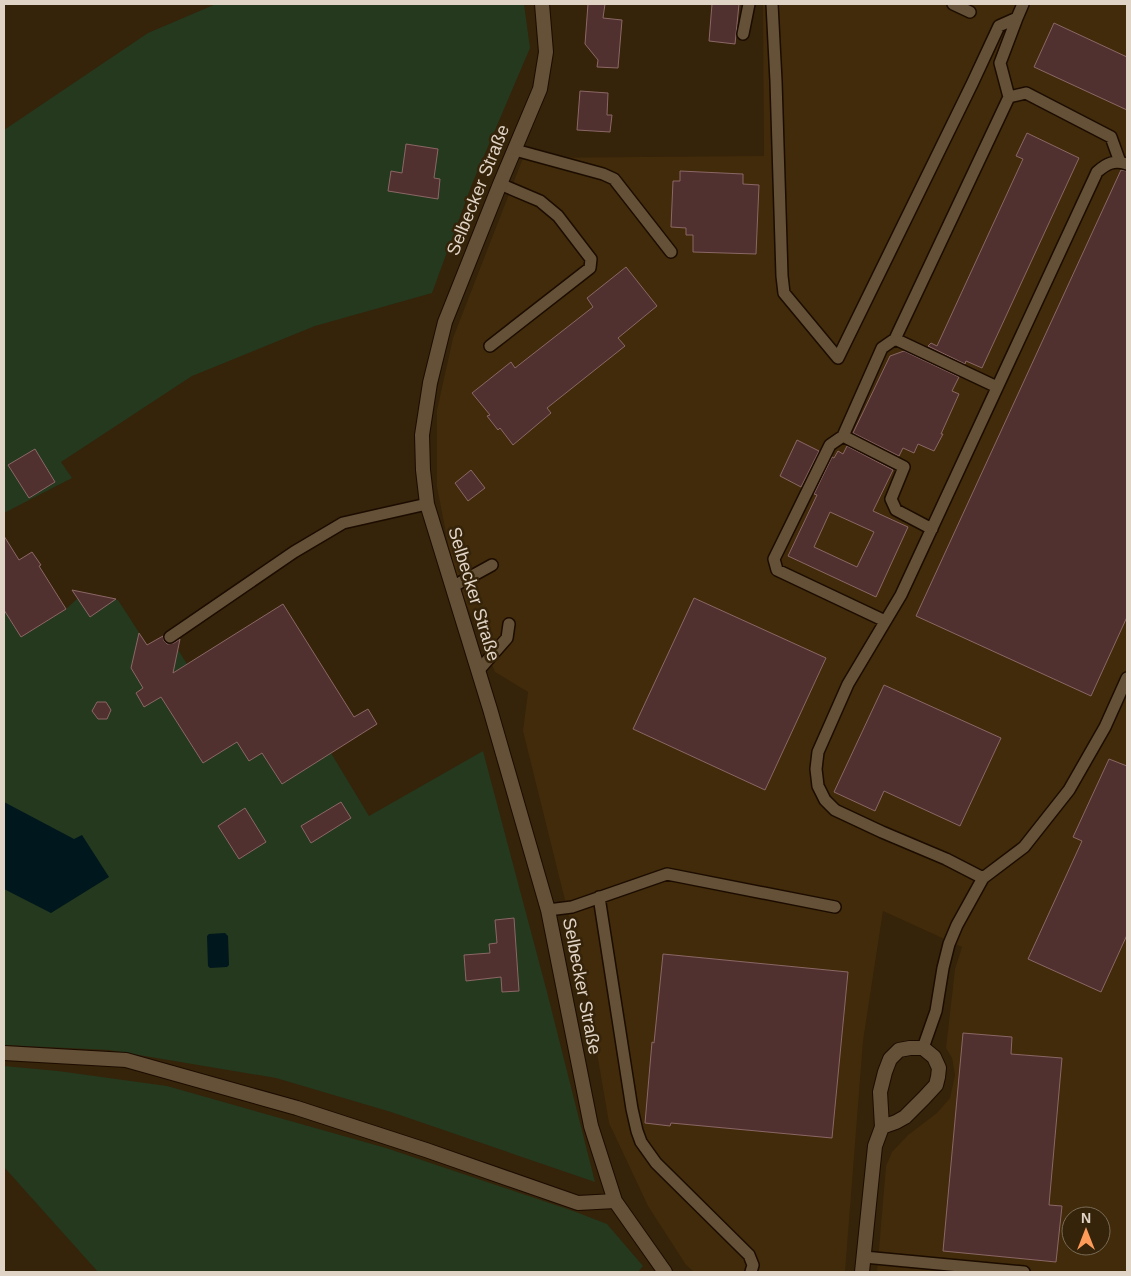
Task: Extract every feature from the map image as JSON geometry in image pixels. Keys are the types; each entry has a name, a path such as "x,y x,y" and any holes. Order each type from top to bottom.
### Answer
{"street":[{"name":"Selbecker Straße","path":"542,4 546,52 540,89 445,322 430,383 422,435 423,470 427,504 548,910 591,1126 615,1201 665,1272"},
{"path":"862,1272 874,1146 882,1127 880,1092 882,1079 890,1059 899,1050 923,1048 934,1057 939,1068 936,1085 905,1116 896,1122 882,1127"},
{"path":"4,1053 126,1060 297,1108 578,1202 615,1201"}],"lane":[{"path":"744,34 749,4"},
{"path":"772,4 784,293 838,358 999,26 1017,18"},
{"path":"953,4 970,12"},
{"path":"885,621 777,570 774,559 830,445 843,436 882,348 895,339 1009,97 1000,63 1023,4"},
{"path":"984,878 946,859 835,810 825,800 818,786 816,769 818,752 848,684 901,595 1097,172 1107,164 1124,163 1111,137 1026,93 1009,97"},
{"path":"515,150 603,174 614,180 671,252"},
{"path":"490,346 590,268 591,259 558,216 540,201 500,184"},
{"path":"895,339 997,387"},
{"path":"843,436 904,466 890,499 896,510 932,528"},
{"path":"170,637 294,552 343,523 427,504"},
{"path":"452,587 492,565"},
{"path":"478,671 507,638 509,624"},
{"path":"923,1048 936,1011 943,968 949,944 957,925 984,878 1024,848 1069,790 1105,727 1127,678"},
{"path":"548,910 572,907 667,874 835,907"},
{"path":"600,897 632,1109 641,1142 656,1163 748,1255 753,1265 751,1272"},
{"path":"864,1257 1024,1272"}],"shaded area":[{"path":"763,4 1127,4 1127,1272 877,1272 886,1166 892,1152 908,1135 937,1113 950,1098 955,1075 952,1058 946,1048 955,969 962,947 883,911 863,1041 845,1272 694,1272 686,1265 648,1206 609,1123 584,977 523,731 528,692 495,672 454,574 437,487 437,410 453,338 523,158 764,156"}],"green space":[{"path":"216,4 524,4 530,48 472,184 432,293 315,326 192,376 61,462 72,478 4,513 4,130 148,33"},
{"path":"86,593 118,600 151,651 170,637 187,664 283,604 361,733 331,753 369,816 483,751 595,1182 391,1112 276,1078 109,1050 4,1045 4,610 21,637 65,610"},
{"path":"4,1066 58,1071 167,1086 386,1148 607,1224 643,1266 638,1272 98,1272 4,1167"}],"water":[{"path":"4,802 74,839 82,835 109,877 51,913 4,889"},
{"path":"225,933 228,936 229,965 227,967 210,968 208,966 207,936 209,934"}],"building":[{"path":"588,4 605,4 603,18 622,20 618,68 597,67 598,60 585,44"},
{"path":"712,4 739,4 735,44 709,41"},
{"path":"1054,23 1127,57 1127,110 1034,67"},
{"path":"580,91 608,93 607,115 612,115 610,132 577,130"},
{"path":"1027,133 1079,158 982,368 966,361 965,364 928,346 931,343 937,346 1023,159 1016,156"},
{"path":"406,144 438,149 434,178 440,179 438,199 388,191 391,171 402,173"},
{"path":"1121,170 1127,171 1127,617 1091,696 916,616"},
{"path":"680,171 743,174 743,184 759,185 756,254 693,252 693,235 686,235 686,228 671,227 673,181 680,181"},
{"path":"626,267 657,306 618,338 625,346 547,408 551,413 513,445 500,428 498,430 487,416 490,415 472,393 511,362 515,368 593,307 587,298"},
{"path":"904,351 959,377 952,391 959,394 934,451 918,444 914,453 903,448 899,456 853,433 890,356"},
{"path":"797,440 819,451 801,487 780,476"},
{"path":"847,446 893,470 873,511 908,527 876,597 788,556 817,495 814,494 832,457 834,458 838,451 843,454","holes":["830,512 874,532 857,567 814,547"]},
{"path":"35,449 55,482 29,498 8,465"},
{"path":"471,470 485,488 468,501 455,483"},
{"path":"4,536 19,560 32,552 66,609 21,637 4,610"},
{"path":"72,590 116,599 90,617"},
{"path":"694,598 826,658 765,790 633,729"},
{"path":"283,604 354,717 368,709 377,724 282,784 262,753 249,761 237,742 203,763 161,697 144,707 136,693 143,688 131,668 139,633 147,645 163,636 167,644 174,643 180,639 173,673"},
{"path":"884,685 1001,738 960,826 884,791 875,811 834,792"},
{"path":"97,702 106,702 111,710 107,719 98,719 92,711"},
{"path":"1109,759 1127,766 1127,935 1101,992 1028,959 1082,841 1073,837"},
{"path":"341,802 351,818 311,843 301,826"},
{"path":"245,808 266,842 239,859 218,826"},
{"path":"514,918 519,991 502,992 501,977 466,981 464,955 490,953 489,944 497,943 495,920"},
{"path":"663,954 848,972 832,1138 671,1123 670,1126 645,1123 652,1042 654,1043"},
{"path":"963,1033 1012,1037 1011,1054 1062,1058 1049,1205 1062,1206 1056,1262 943,1251"}]}
